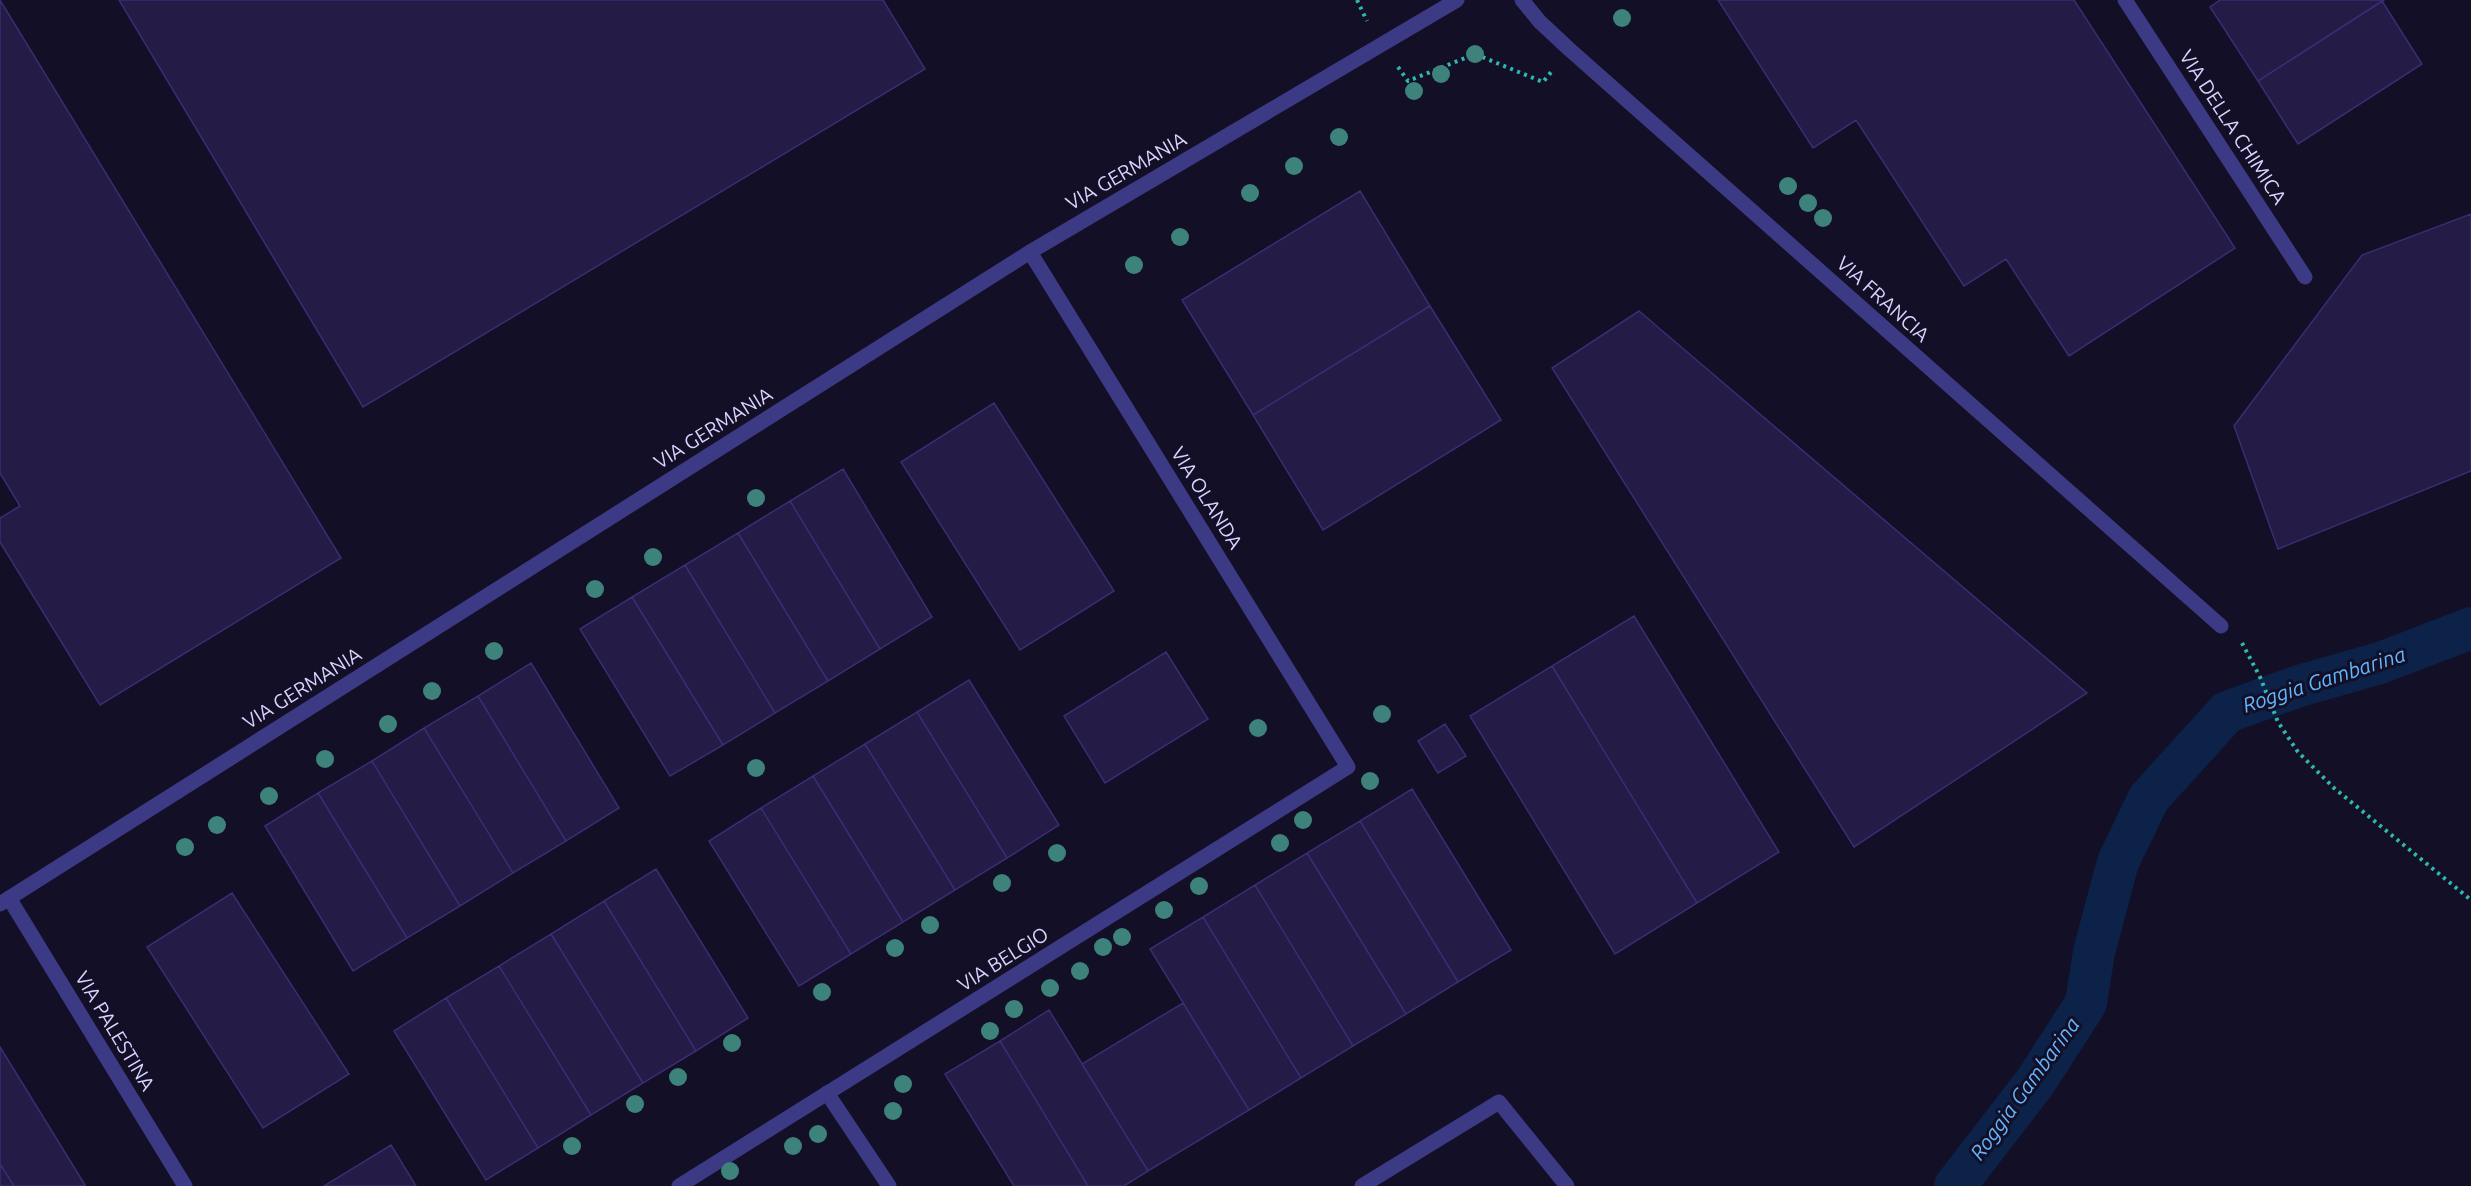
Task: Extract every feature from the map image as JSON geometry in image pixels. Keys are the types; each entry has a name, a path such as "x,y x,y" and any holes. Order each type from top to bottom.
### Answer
{"street":[{"name":"VIA GERMANIA","path":"5,901 1030,252 1456,0"},
{"name":"VIA FRANCIA","path":"1522,0 1540,22 1569,49 2221,626"},
{"name":"VIA DELLA CHIMICA","path":"2125,0 2305,277"},
{"name":"VIA OLANDA","path":"1030,252 1348,767"},
{"name":"VIA BELGIO","path":"679,1186 1348,767"},
{"name":"VIA PALESTINA","path":"5,901 186,1186"},
{"path":"827,1093 889,1186"},
{"path":"1362,1186 1499,1102 1567,1186"}],"path":[{"path":"1357,0 1361,12 1408,81 1475,54 1543,82 1569,49"},
{"path":"2221,626 2241,640 2260,677 2278,722 2298,752 2334,788 2471,900"}],"building":[{"path":"0,0 341,558 100,705 0,542 0,518 20,506 0,473"},
{"path":"119,0 883,0 925,69 363,407"},
{"path":"1718,0 2074,0 2235,248 2069,356 2006,259 1964,286 1856,120 1813,148"},
{"path":"2220,0 2384,0 2258,81 2210,7"},
{"path":"2382,1 2422,64 2298,144 2258,81"},
{"path":"1360,191 1430,306 1253,415 1182,300"},
{"path":"2471,214 2471,471 2278,549 2234,426 2362,255"},
{"path":"1430,306 1501,420 1323,530 1253,415"},
{"path":"1639,311 2087,693 1854,847 1552,368"},
{"path":"994,403 1114,591 1020,650 901,462"},
{"path":"843,469 932,617 880,649 790,501"},
{"path":"790,501 880,649 828,681 738,533"},
{"path":"738,533 828,681 775,713 685,565"},
{"path":"685,565 775,713 723,745 632,597"},
{"path":"632,597 723,745 670,776 580,629"},
{"path":"1634,616 1779,852 1697,903 1552,666"},
{"path":"1166,652 1208,719 1105,783 1064,716"},
{"path":"531,663 619,808 566,841 478,696"},
{"path":"1552,666 1697,903 1615,954 1470,716"},
{"path":"969,680 1059,825 1007,858 917,712"},
{"path":"478,696 566,841 513,873 424,728"},
{"path":"917,712 1007,858 955,890 865,744"},
{"path":"1445,724 1466,756 1438,773 1418,741"},
{"path":"424,728 513,873 460,906 372,761"},
{"path":"865,744 955,890 903,922 813,776"},
{"path":"372,761 460,906 407,938 318,793"},
{"path":"813,776 903,922 851,954 761,808"},
{"path":"1412,789 1511,950 1458,982 1360,821"},
{"path":"318,793 407,938 353,971 265,826"},
{"path":"761,808 851,954 799,986 709,841"},
{"path":"1360,821 1458,982 1406,1014 1307,853"},
{"path":"1307,853 1406,1014 1353,1046 1255,885"},
{"path":"656,869 748,1018 696,1051 604,901"},
{"path":"1255,885 1353,1046 1301,1078 1203,917"},
{"path":"232,893 349,1074 263,1128 147,947"},
{"path":"604,901 696,1051 643,1083 551,934"},
{"path":"1203,917 1301,1078 1249,1110 1150,949"},
{"path":"551,934 643,1083 591,1115 499,966"},
{"path":"499,966 591,1115 538,1148 446,998"},
{"path":"446,998 538,1148 486,1180 394,1031"},
{"path":"1183,1003 1249,1110 1148,1171 1082,1064"},
{"path":"1049,1010 1148,1171 1124,1186 1088,1186 1000,1041"},
{"path":"1000,1041 1088,1186 1014,1186 945,1074"},
{"path":"0,1047 85,1185 14,1186 0,1164"},
{"path":"391,1145 416,1186 324,1186"},
{"path":"0,1164 14,1186 0,1186"}],"waterway":[{"name":"Roggia Gambarina","path":"1955,1186 2036,1081 2086,1003 2094,952 2118,862 2149,798 2227,712 2299,686 2380,663 2471,628"}]}
